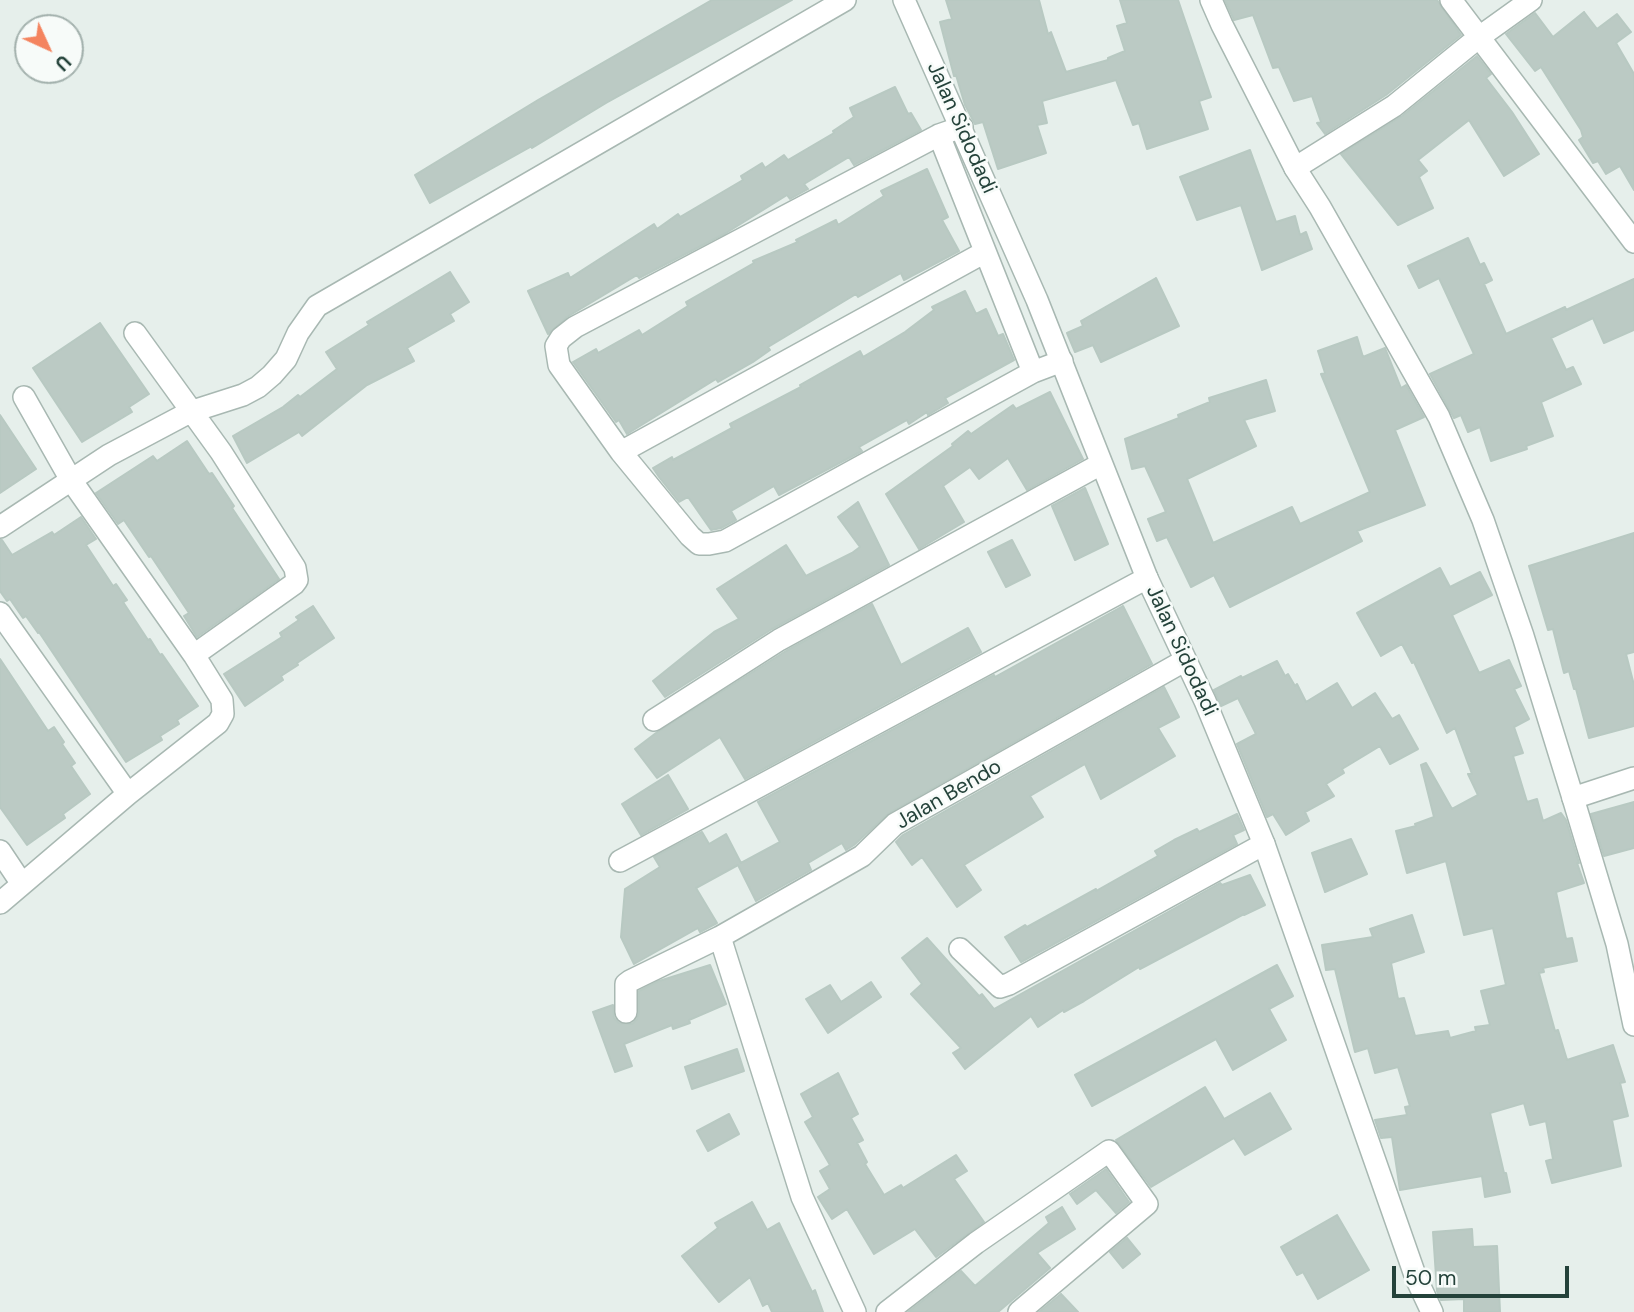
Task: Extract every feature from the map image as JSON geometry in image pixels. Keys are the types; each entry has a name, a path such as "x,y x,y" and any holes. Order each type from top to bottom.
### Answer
{"street":[{"path":"0,527 109,455 190,412 243,395 272,375 286,359 298,333 317,306 845,0"},
{"name":"Jalan Sidodadi","path":"904,0 962,127 1062,361 1147,578 1205,701 1264,844 1416,1279 1432,1312"},
{"path":"1211,0 1295,169 1320,207 1438,417 1483,520 1523,636 1617,944 1634,1025"},
{"path":"1451,0 1634,242"},
{"path":"1295,169 1394,106 1478,38 1531,0"},
{"path":"962,127 939,135 575,327 561,338 556,346 559,365 621,452 690,536 699,544 709,544 725,541 1033,372 1062,361"},
{"path":"939,135 1033,372"},
{"path":"621,452 985,252"},
{"path":"135,333 221,452 295,568 297,580 294,584 194,655"},
{"path":"0,903 128,794 218,723 223,714 222,699 71,481 24,397"},
{"path":"654,720 779,640 1101,464"},
{"path":"620,861 1147,578"},
{"path":"0,613 128,794"},
{"name":"Jalan Bendo","path":"626,1012 626,984 630,981 720,937 862,856 895,824 1184,660"},
{"path":"1573,798 1634,778"},
{"path":"960,949 1000,987 1009,984 1264,844"},
{"path":"0,851 22,884"},
{"path":"720,937 802,1197 855,1312"},
{"path":"887,1312 976,1243 1109,1151 1147,1204 1019,1312"}],"building":[{"path":"712,0 792,0 430,203 415,175 538,100"},
{"path":"946,0 1039,0 1048,34 1051,32 1066,72 1108,60 1125,51 1117,26 1127,23 1120,0 1178,0 1211,97 1199,101 1208,129 1147,149 1139,123 1133,125 1116,80 1042,101 1047,123 1037,125 1046,153 998,169 983,122 975,124 965,105 956,75 954,76 940,22 952,19"},
{"path":"1225,0 1437,0 1461,35 1386,95 1325,134 1317,123 1321,122 1312,96 1294,101 1279,67 1273,68 1253,15 1234,20"},
{"path":"1584,12 1597,29 1617,14 1631,32 1616,43 1634,74 1634,190 1620,166 1606,174 1598,161 1593,163 1579,140 1583,137 1581,130 1541,67 1535,71 1506,34 1535,13 1553,37"},
{"path":"1477,56 1491,74 1486,78 1539,154 1504,176 1469,120 1418,160 1427,171 1419,177 1433,208 1398,225 1341,154 1402,116"},
{"path":"895,87 908,114 911,113 921,130 854,165 849,157 804,184 808,189 790,199 787,195 726,233 639,278 637,275 567,317 548,334 528,291 568,273 570,278 654,224 657,229 678,214 680,217 743,180 741,176 762,163 765,168 784,155 788,160 834,133 833,131 854,117 850,108"},
{"path":"1250,150 1276,222 1295,216 1300,235 1306,232 1312,249 1262,270 1241,205 1197,220 1180,177"},
{"path":"927,169 948,217 942,220 959,251 904,280 901,273 858,297 856,294 768,347 770,350 753,362 718,382 716,379 627,434 573,362 596,349 598,353 639,330 642,335 688,306 686,302 754,263 753,261 798,242 796,240 836,220 838,225 884,196 881,191"},
{"path":"1468,238 1480,265 1484,263 1492,280 1484,284 1506,334 1634,279 1634,330 1604,343 1593,318 1551,338 1566,370 1573,367 1581,384 1541,402 1553,436 1526,446 1527,449 1491,461 1480,427 1468,432 1461,415 1454,418 1430,374 1474,354 1439,278 1419,288 1408,266"},
{"path":"450,272 469,302 450,314 454,321 407,348 414,361 367,385 302,436 299,432 247,463 233,436 283,407 298,395 300,397 337,369 326,352 369,325 367,322"},
{"path":"1156,278 1179,326 1101,362 1093,345 1075,352 1067,333 1083,326 1081,321"},
{"path":"965,291 976,314 986,309 998,336 1003,334 1014,360 945,398 948,403 928,415 927,412 909,424 907,420 859,447 862,451 779,495 774,486 731,511 736,520 711,530 688,497 679,502 653,468 732,428 730,424 801,387 800,385 860,351 863,357 905,332 934,310 932,307"},
{"path":"100,323 149,394 129,407 132,412 82,442 33,368"},
{"path":"1357,337 1363,357 1385,348 1401,388 1406,385 1424,417 1395,430 1425,505 1357,531 1362,541 1230,607 1214,575 1191,587 1167,537 1157,541 1148,519 1166,512 1145,466 1132,469 1125,439 1179,418 1178,415 1210,402 1209,398 1266,380 1275,411 1244,420 1256,446 1187,479 1213,543 1292,507 1300,524 1370,492 1321,374 1325,373 1318,351"},
{"path":"1050,392 1083,459 1027,490 1008,458 979,479 970,467 943,486 964,522 919,549 886,494 953,446 952,444 968,431 971,434 1013,405 1016,409"},
{"path":"0,415 36,469 0,493"},
{"path":"187,441 234,506 232,508 279,579 197,637 184,616 189,613 151,556 149,557 124,520 118,524 96,493 153,456 157,461"},
{"path":"1085,488 1108,544 1075,560 1052,506"},
{"path":"858,502 889,565 772,629 665,697 653,681 714,632 739,619 717,589 786,545 806,576 852,553 860,547 838,517"},
{"path":"81,517 96,539 86,545 113,586 116,584 127,600 123,602 148,640 150,639 160,655 162,654 198,706 177,720 179,724 160,736 162,740 126,762 39,632 0,591 0,540 12,555 52,532 54,535"},
{"path":"1634,533 1634,652 1626,654 1634,685 1634,726 1589,738 1576,689 1569,671 1564,673 1553,629 1548,630 1529,566"},
{"path":"1012,540 1030,575 1006,587 988,552"},
{"path":"1440,568 1450,587 1480,572 1492,595 1452,615 1479,673 1509,660 1521,686 1514,689 1529,719 1514,727 1523,753 1513,756 1527,802 1537,799 1543,821 1561,813 1566,820 1584,883 1556,892 1566,939 1572,938 1577,961 1543,968 1544,972 1539,973 1555,1031 1558,1030 1567,1060 1613,1045 1625,1082 1620,1083 1628,1116 1612,1120 1621,1166 1552,1183 1546,1161 1553,1159 1546,1121 1530,1125 1524,1103 1490,1113 1510,1192 1485,1197 1482,1176 1400,1190 1392,1137 1381,1138 1375,1120 1407,1115 1405,1107 1410,1106 1398,1067 1375,1073 1368,1048 1355,1052 1335,969 1326,970 1322,945 1373,937 1370,929 1412,915 1424,952 1391,963 1398,999 1404,998 1415,1036 1448,1031 1450,1038 1476,1031 1475,1027 1490,1025 1481,991 1506,985 1493,928 1464,935 1446,861 1407,873 1396,831 1416,826 1415,824 1434,817 1421,765 1426,763 1452,809 1478,795 1468,774 1472,774 1455,728 1447,733 1414,662 1412,663 1402,644 1381,656 1357,613"},
{"path":"872,604 901,665 968,628 981,652 745,779 720,737 657,778 635,749 786,651"},
{"path":"313,606 334,638 297,663 298,665 281,676 283,680 245,706 224,674 282,637 280,633 299,620 296,617"},
{"path":"1123,606 1152,664 889,813 854,845 846,850 842,843 808,863 811,870 756,901 738,865 696,888 717,923 700,932 698,928 634,964 621,937 625,889 660,867 654,857 702,832 709,844 726,834 741,863 780,842 758,802"},
{"path":"0,659 48,731 54,727 64,742 62,744 75,763 71,766 90,794 63,814 65,818 27,845 0,807"},
{"path":"1277,661 1285,676 1288,674 1295,686 1297,684 1306,702 1337,683 1352,708 1375,693 1392,719 1399,715 1418,749 1390,764 1380,746 1342,769 1344,773 1326,784 1334,796 1305,812 1309,821 1286,835 1273,814 1267,817 1237,744 1256,734 1238,698 1221,706 1214,690"},
{"path":"1164,687 1179,717 1158,728 1175,756 1101,799 1085,764 1030,796 1043,817 964,865 981,890 957,907 922,857 912,865 896,842 903,835"},
{"path":"668,775 688,809 641,835 622,804"},
{"path":"1634,802 1634,848 1604,856 1591,814"},
{"path":"1237,814 1244,830 1233,835 1237,844 1021,962 1005,937 1158,856 1155,851 1174,840 1197,829 1199,832"},
{"path":"1351,839 1367,874 1325,892 1312,853"},
{"path":"1250,875 1265,905 1140,969 1139,967 1038,1027 1031,1016 965,1069 953,1053 961,1048 911,994 922,984 902,958 927,938 994,1009 1220,883 1222,885"},
{"path":"710,965 726,1004 689,1020 690,1023 673,1029 672,1025 624,1044 632,1066 615,1072 593,1012 613,1005 614,1018 619,1023 632,1024 639,1013 639,991 659,981"},
{"path":"1277,965 1293,996 1269,1009 1286,1040 1233,1070 1216,1039 1092,1106 1075,1075"},
{"path":"871,982 881,997 828,1033 806,999 830,985 841,1002"},
{"path":"737,1049 744,1071 692,1089 685,1067"},
{"path":"838,1073 858,1114 851,1118 863,1140 857,1143 867,1162 865,1164 884,1195 901,1185 903,1188 956,1155 967,1171 954,1179 984,1222 936,1257 915,1229 874,1254 847,1209 832,1219 818,1197 830,1189 820,1171 830,1165 805,1122 813,1117 801,1094"},
{"path":"1205,1087 1224,1119 1270,1093 1291,1129 1245,1155 1234,1138 1151,1187 1116,1140"},
{"path":"729,1114 739,1134 708,1151 697,1131"},
{"path":"1106,1169 1129,1202 1116,1213 1096,1190 1077,1204 1070,1194"},
{"path":"752,1202 767,1230 779,1223 812,1292 815,1290 823,1312 772,1312 768,1303 763,1306 750,1277 719,1302 682,1256 718,1228 715,1223"},
{"path":"1062,1207 1075,1229 1037,1253 1050,1268 998,1312 908,1312 961,1271 975,1286 1049,1223 1046,1217"},
{"path":"1337,1215 1369,1270 1318,1299 1303,1272 1297,1275 1281,1247"},
{"path":"1472,1229 1473,1247 1497,1246 1500,1312 1464,1312 1464,1299 1441,1300 1437,1291 1433,1232"},
{"path":"1127,1238 1140,1254 1123,1268 1110,1252"},
{"path":"1061,1294 1078,1312 1039,1312"}]}
